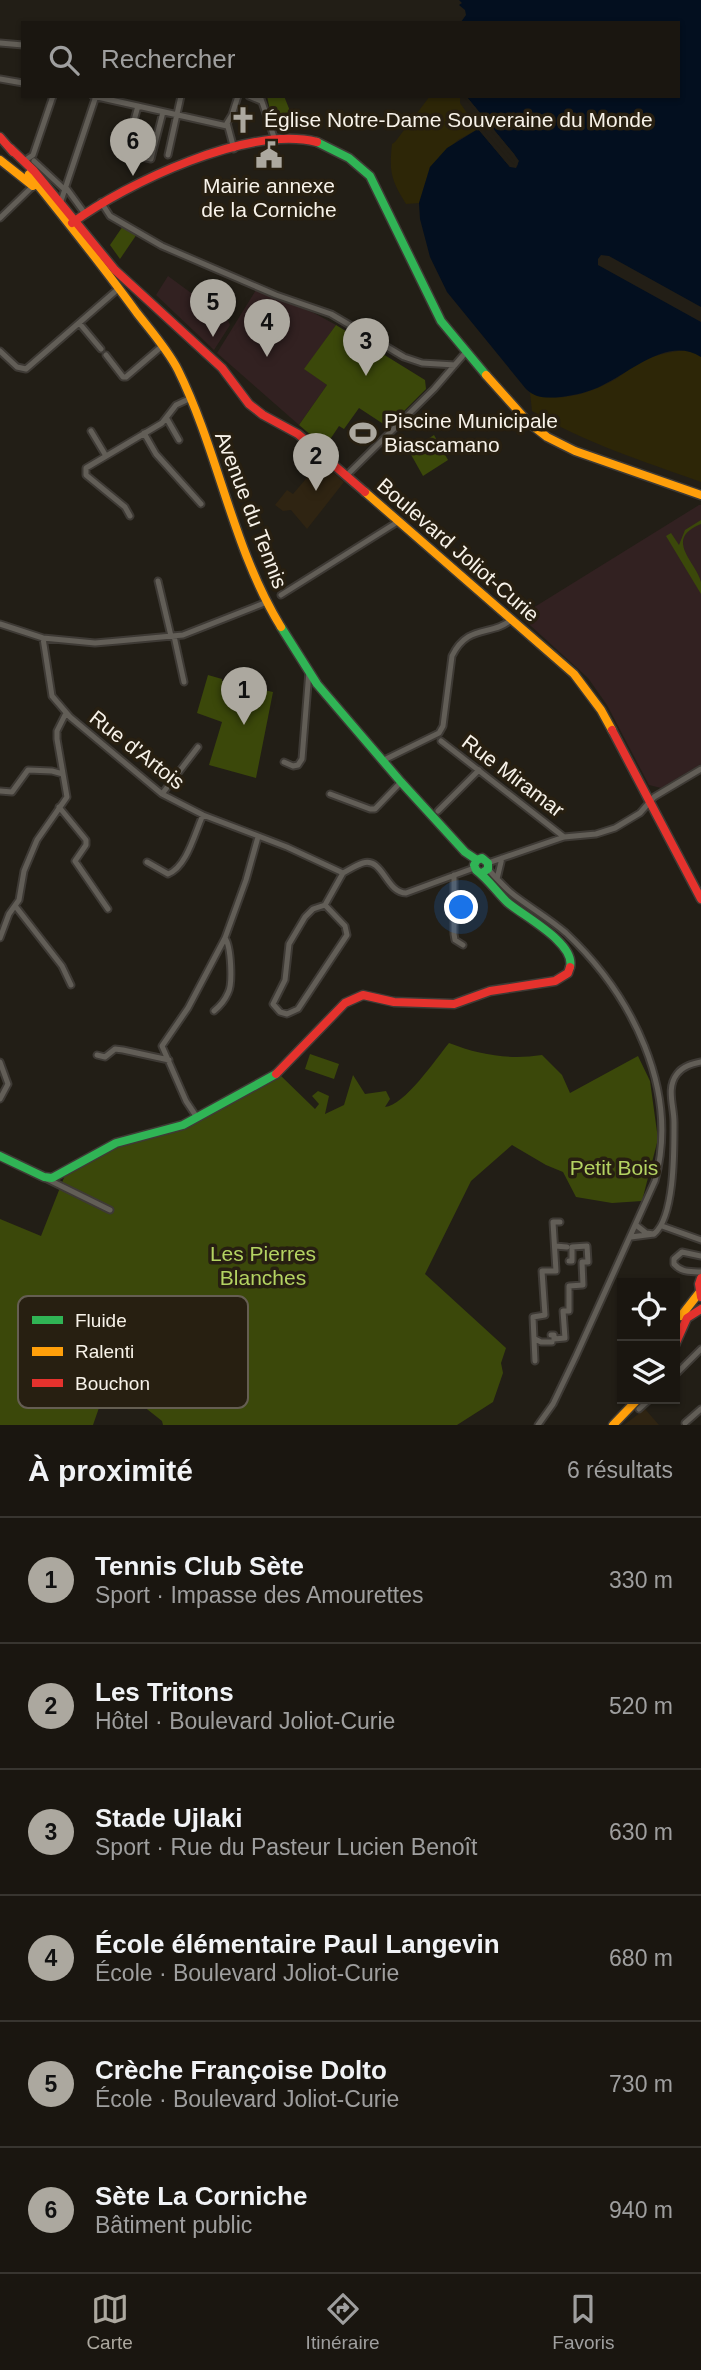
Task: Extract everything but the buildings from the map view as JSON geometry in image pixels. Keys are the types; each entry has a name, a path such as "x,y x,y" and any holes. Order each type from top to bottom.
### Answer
{"street":[{"path":"0,43 21,45"},
{"path":"0,79 21,83"},
{"path":"24,161 33,155 52,98"},
{"path":"57,203 94,98"},
{"path":"103,98 227,126"},
{"path":"168,155 181,98"},
{"path":"234,149 227,126 237,98"},
{"path":"260,99 275,141"},
{"path":"135,106 125,153 151,159 163,112"},
{"path":"0,137 36,174"},
{"path":"73,223 101,202 172,169 234,149 275,141 291,139 318,143 352,160 365,170 382,199 432,306 466,352 529,423 547,437 598,460 701,495"},
{"path":"10,148 36,174"},
{"path":"0,160 65,189 83,211"},
{"path":"0,218 36,174"},
{"name":"Avenue du Tennis","path":"36,174 117,279 161,348 176,366 191,398 242,549 267,602 309,671 330,701 382,761 465,852 482,866 508,902 565,946 571,960 570,969 563,978 490,991 454,1004 394,1002 363,995 353,998 345,1003 280,1071 255,1087 196,1116"},
{"path":"101,202 110,216 162,246 276,295 331,314 404,357 422,363 455,365"},
{"path":"0,351 17,367 26,369 80,324 117,279"},
{"name":"Boulevard Joliot-Curie","path":"117,279 222,368 253,407 292,429 573,674 601,710 701,900"},
{"path":"80,324 101,349"},
{"path":"106,355 123,377 127,377 161,348"},
{"path":"347,475 434,389 466,352"},
{"path":"130,516 125,508 86,475 86,468 167,419 176,405 191,398"},
{"path":"167,419 179,440"},
{"path":"91,431 106,456"},
{"path":"144,433 156,454 201,504"},
{"path":"93,462 101,449"},
{"path":"281,595 399,522"},
{"path":"158,581 184,682"},
{"path":"0,624 43,638 95,643 172,636 195,631 267,602"},
{"path":"382,761 439,733 443,726 452,656 457,646 475,632 506,624 512,619"},
{"name":"Rue d'Artois","path":"43,638 52,696 66,713 162,794 203,815 287,847 343,873"},
{"path":"284,762 293,766 302,760 309,671"},
{"path":"0,938 9,914 16,907 28,860 37,840 67,797 57,731 66,713"},
{"name":"Rue Miramar","path":"441,741 564,837"},
{"path":"162,794 198,747"},
{"path":"325,905 345,926 347,934 298,1009 288,1014 280,1012 273,1003 285,980 289,944 305,917 313,909 325,905 343,873 370,862 375,864 392,888 399,893 406,893 564,837 596,834 615,828 640,813 649,802 701,769"},
{"path":"0,791 12,792 28,770 63,774"},
{"path":"438,810 479,770"},
{"path":"330,794 376,809 401,782"},
{"path":"59,807 86,841 75,861 108,909"},
{"path":"147,862 168,874 173,872 183,858 203,815"},
{"path":"44,1177 60,1175 116,1143 183,1125 196,1116 186,1101 163,1050 164,1041 188,1008 225,938 258,837"},
{"path":"497,879 502,858"},
{"path":"482,866 511,893 564,931 604,975 638,1029 657,1087 663,1118 659,1167 636,1225 576,1356 546,1414 536,1425"},
{"path":"454,875 454,934 455,940 463,945"},
{"path":"16,907 62,966 71,985"},
{"path":"214,1011 230,991 231,985 229,942 225,938"},
{"path":"97,1055 106,1057 116,1049 169,1060"},
{"path":"0,1062 8,1084 0,1099"},
{"path":"631,1237 654,1234 662,1226 667,1214 674,1119 671,1087 678,1072 684,1067 701,1062"},
{"path":"0,1156 110,1210"},
{"path":"535,1361 533,1317 544,1315 542,1270 556,1270 553,1222 560,1222"},
{"path":"636,1225 646,1233 654,1234"},
{"path":"662,1226 701,1240"},
{"path":"551,1335 554,1335 554,1339 565,1338 563,1311 569,1311 569,1286 583,1285 582,1262 589,1262 587,1246 572,1247 572,1261 569,1261"},
{"path":"555,1247 567,1247"},
{"path":"701,1256 680,1252 674,1259 674,1264 680,1270 701,1272"},
{"path":"680,1317 700,1288 688,1272"},
{"path":"676,1341 689,1314 701,1309"},
{"path":"534,1339 552,1342"},
{"path":"680,1370 701,1349"},
{"path":"613,1425 633,1404"},
{"path":"639,1409 644,1404"},
{"path":"685,1423 698,1411 701,1420"}],"shaded area":[{"path":"168,276 228,320 230,325 214,350 156,295"},
{"path":"256,290 314,313 336,325 305,369 327,385 299,425 217,353"},
{"path":"321,461 344,482 307,529 291,510 283,511 275,505 287,490 293,494"},
{"path":"699,505 701,764 661,788 649,785 607,705 588,678 520,616"},
{"path":"645,1409 659,1425 624,1425"}],"green space":[{"path":"267,98 285,98 296,126 289,129 281,126 271,115"},
{"path":"123,226 137,234 120,259 110,245"},
{"path":"336,325 425,380 426,389 388,427 359,408 344,429 339,426 325,447 299,425 327,385 304,369"},
{"path":"434,435 448,460 423,476 409,451"},
{"path":"701,520 701,524 684,537 683,544 701,582 701,594 666,536 671,533 679,545 685,530"},
{"path":"208,675 222,681 273,692 256,778 209,765 222,722 197,713"},
{"name":"Les Pierres Blanches","path":"449,1043 495,1055 542,1055 562,1075 570,1093 638,1056 650,1081 658,1139 642,1201 612,1203 576,1197 563,1172 512,1145 471,1181 425,1274 506,1348 501,1363 503,1373 493,1402 457,1425 163,1425 162,1421 146,1408 248,1408 248,1296 18,1296 18,1408 99,1408 93,1425 0,1425 0,1219 41,1236 65,1175 118,1145 178,1131 279,1074 315,1109 319,1104 312,1096 318,1091 329,1096 325,1114 344,1105 353,1075 365,1094 386,1091 390,1099 385,1107 401,1099"},
{"path":"310,1054 339,1064 334,1079 305,1069"}],"sand":[{"path":"428,98 460,98 460,103 478,129 458,140 430,167 419,203 406,204 392,176 392,144"},
{"path":"685,350 701,357 701,482 593,442 532,411 530,392 550,397 573,396 614,380 647,359"}],"water":[{"path":"459,0 701,0 701,357 688,352 663,353 593,390 561,397 538,396 526,389 447,292 430,257 420,219 419,203 430,167 447,148 478,129 510,167 516,168 518,164 514,154 468,98 680,98 680,21 462,21 466,15 459,5 462,3"}],"pier":[{"path":"465,98 468,98 514,154 519,161 516,167 510,167 476,126 480,126 514,165 511,156"},
{"path":"601,255 609,256 701,307 701,322 598,265"}],"traffic: fast":[{"path":"317,142 349,158 370,176 441,321 486,375"},
{"path":"281,627 317,684 401,782 465,852 477,860"},
{"path":"477,860 482,858 488,863 488,869 482,873"},
{"path":"477,860 474,865 476,870 507,902 547,931 565,949 570,958 570,967"},
{"path":"0,1156 44,1177 52,1178 116,1143 183,1125 276,1074"}],"traffic: slow":[{"path":"0,160 33,186 38,182"},
{"path":"29,174 98,260 174,363 192,402 250,565 281,627"},
{"path":"486,375 529,423 547,437 575,451 701,495"},
{"path":"365,492 574,674 601,710 612,730"},
{"path":"681,1316 699,1293"},
{"path":"613,1425 633,1404"}],"traffic: jam":[{"path":"0,137 13,152"},
{"path":"72,223 124,191 189,161 257,142 289,139 317,142"},
{"path":"10,148 34,171 115,270 222,368 249,404 298,434 365,492"},
{"path":"612,730 701,899"},
{"path":"276,1074 345,1003 363,995 394,1002 454,1004 490,991 555,981 568,973 570,967"},
{"path":"701,1278 701,1297"},
{"path":"677,1341 687,1318 701,1309"}],"place":[{"name":"Église Notre-Dame Souveraine du Monde","path":"243,120"},
{"name":"Mairie annexe de la Corniche","path":"269,155"},
{"name":"Sète La Corniche","path":"133,176"},
{"name":"Crèche Françoise Dolto","path":"213,337"},
{"name":"École élémentaire Paul Langevin","path":"267,357"},
{"name":"Stade Ujlaki","path":"366,376"},
{"name":"Piscine Municipale Biascamano","path":"363,433"},
{"name":"Les Tritons","path":"316,491"},
{"name":"Tennis Club Sète","path":"244,725"}],"park label":[{"name":"Petit Bois","path":"614,1168"}]}
